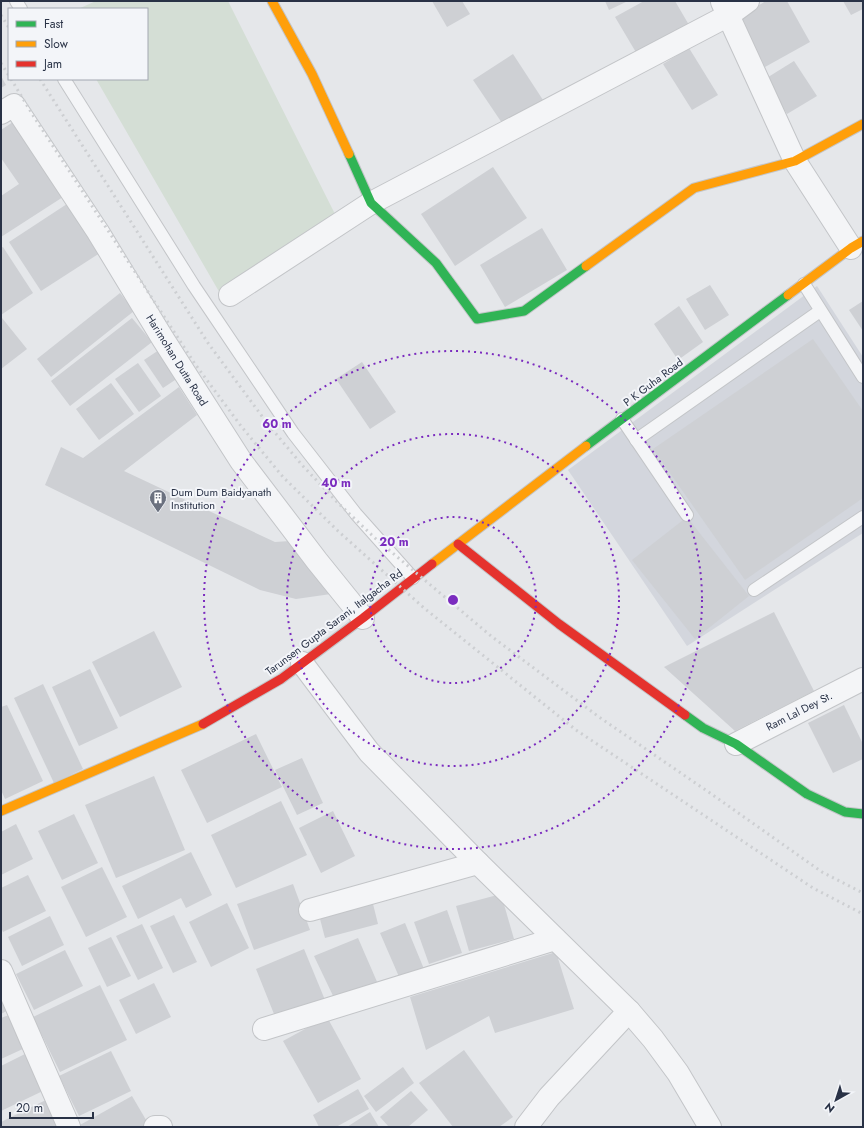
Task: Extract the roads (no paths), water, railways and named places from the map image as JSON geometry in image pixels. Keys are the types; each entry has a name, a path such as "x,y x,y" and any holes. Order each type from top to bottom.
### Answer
{"street":[{"path":"272,1 312,74 371,203 436,263 477,319 524,311 694,188 795,161 863,124"},
{"path":"230,296 371,203 725,8 748,1"},
{"path":"725,8 795,161 857,245"},
{"name":"Harimohan Dutta Road","path":"1,113 14,105 98,232 241,461 317,561 363,618"},
{"name":"P K Guha Road","path":"458,544 537,482 857,245"},
{"path":"458,544 558,624 702,728 736,744 807,794 845,812 863,814"},
{"name":"Tarunsen Gupta Sarani, Italgacha Rd","path":"1,811 207,722 281,678 363,618 458,544"},
{"path":"302,663 369,752 478,863 629,1011 653,1039 678,1073 710,1127"},
{"name":"Ram Lal Dey St.","path":"736,744 863,679"},
{"path":"310,910 478,863"},
{"path":"264,1029 555,939"},
{"path":"1,971 69,1127"},
{"path":"526,1127 549,1097 629,1011"},
{"path":"154,1127 161,1127"}],"lane":[{"path":"65,80 194,286 293,433 352,508 413,578"},
{"path":"804,284 863,377"},
{"path":"636,440 820,311"},
{"path":"622,419 687,515"},
{"path":"754,590 863,517"}],"railway":[{"path":"1,15 8,26"},
{"path":"1,63 8,74"},
{"path":"12,80 34,117 195,364 241,426 283,477 338,531 424,608 576,730 813,888 863,914"},
{"path":"41,80 208,343 267,423 302,465 337,502 376,539 491,636 599,717 822,872 863,893"}],"place":[{"name":"Dum Dum Baidyanath Institution","path":"158,513"}]}
